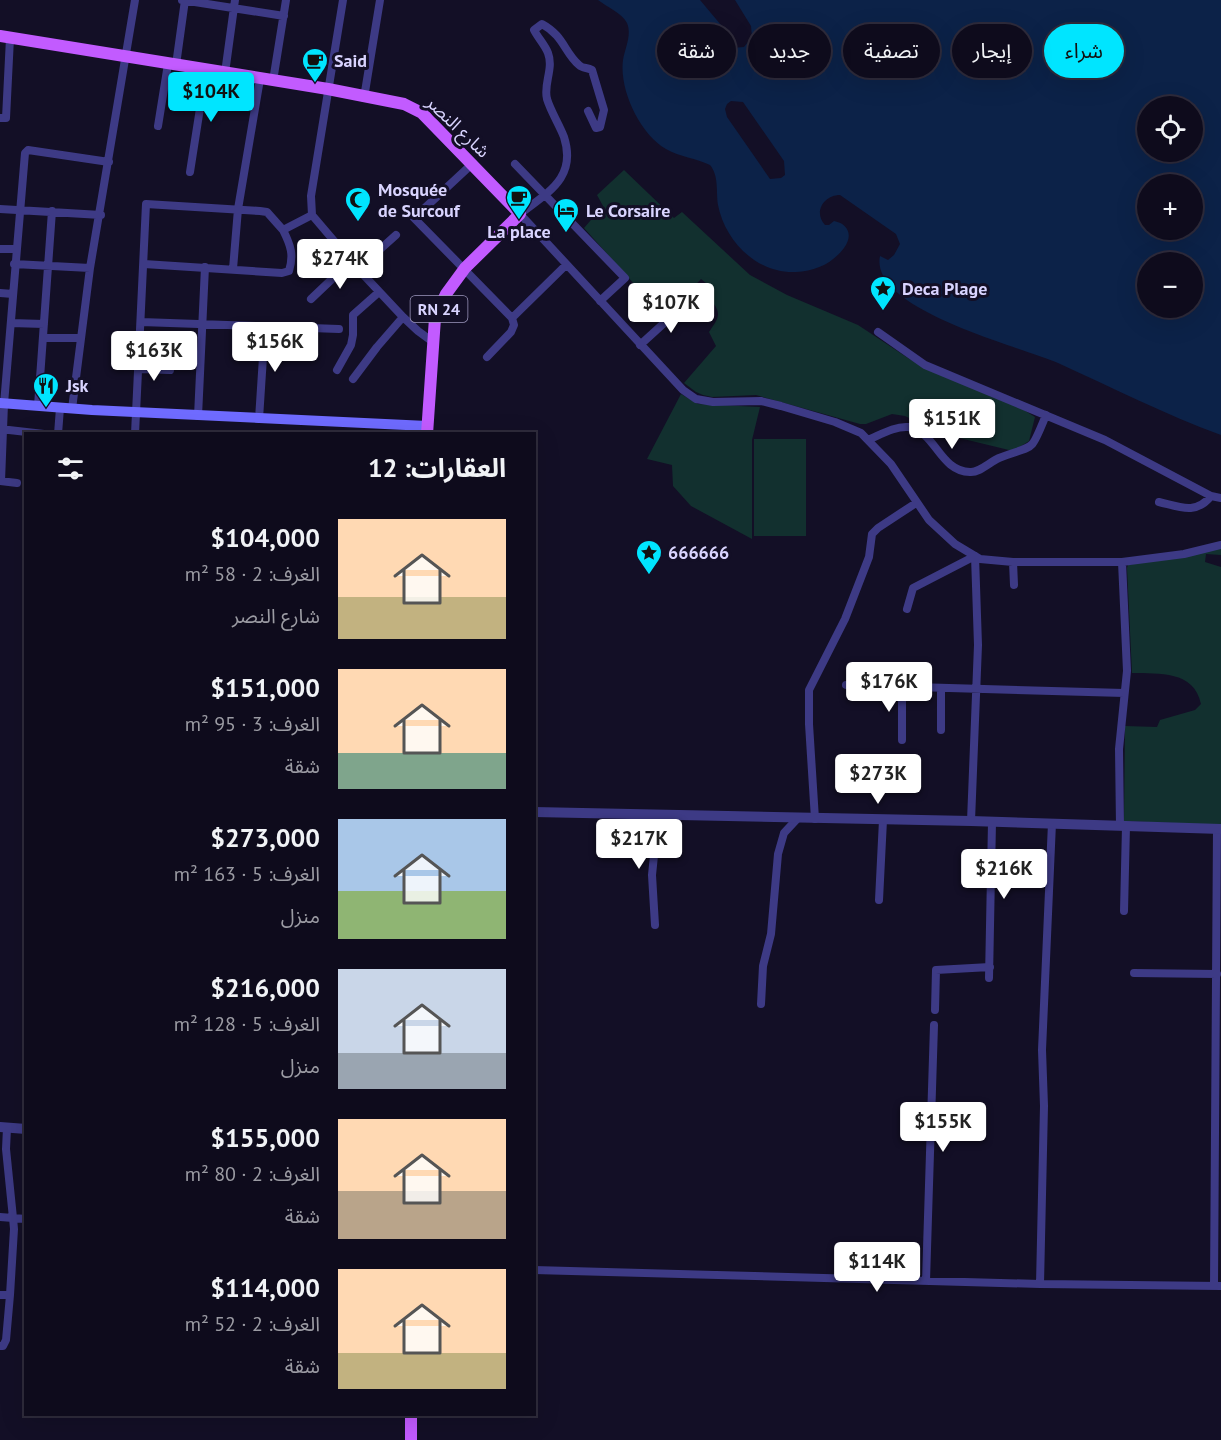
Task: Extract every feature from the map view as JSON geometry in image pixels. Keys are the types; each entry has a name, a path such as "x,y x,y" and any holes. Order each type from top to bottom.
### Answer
{"main road":[{"name":"شارع النصر","path":"5,37 328,89 413,107 422,113 520,214"},
{"name":"RN 24","path":"427,430 435,318 446,294 465,268 520,214"},
{"path":"2,404 427,430"},
{"path":"411,1416 411,1440"}],"street":[{"path":"72,409 90,268 110,162 135,0"},
{"path":"158,126 184,0 235,4 284,16"},
{"path":"273,81 286,0"},
{"path":"343,0 311,196 312,215 379,292 418,332 433,342"},
{"path":"364,98 380,0"},
{"path":"225,73 235,4"},
{"path":"588,111 597,128 600,128 604,110 592,70 580,67 549,28 542,24 536,26 534,30 549,54 547,98 564,137 567,162 566,171 544,195 520,214 640,345 683,390 696,399 713,402 761,401 836,422 861,433 891,464 929,520 968,553 986,561 1122,562 1184,554 1221,545"},
{"path":"0,118 6,118 5,37"},
{"path":"190,172 206,70"},
{"path":"233,269 238,209 260,79"},
{"path":"16,483 0,481 2,404 11,323 18,210 26,151 110,162"},
{"path":"472,164 414,218 512,318 514,325 511,332 487,357"},
{"path":"515,164 625,278 600,301"},
{"path":"135,432 146,204 267,212 283,230 293,258 289,271 282,273 144,264"},
{"path":"0,209 100,215"},
{"path":"38,406 52,211"},
{"path":"283,230 312,215"},
{"path":"358,269 396,235"},
{"path":"0,249 15,249"},
{"path":"311,299 351,261"},
{"path":"14,264 90,268"},
{"path":"512,318 566,265"},
{"path":"198,416 205,267"},
{"path":"337,370 351,345 353,315 379,292"},
{"path":"0,293 13,294"},
{"path":"640,345 685,304"},
{"path":"352,379 403,317"},
{"path":"141,322 339,329"},
{"path":"11,323 44,324"},
{"path":"260,419 265,326"},
{"path":"878,332 925,365 1105,440 1211,496 1221,498 1221,490"},
{"path":"44,338 80,338"},
{"path":"139,369 170,370"},
{"path":"58,432 60,408"},
{"path":"868,440 898,428 908,427 918,430 943,460 969,472 976,471 996,459 1027,450 1034,445 1046,415"},
{"path":"2,429 27,432"},
{"path":"1159,502 1185,508 1197,508 1203,506 1211,496"},
{"path":"815,819 809,724 810,690 845,620 868,557 872,534 916,503"},
{"path":"907,609 913,588 975,556"},
{"path":"971,821 978,645 975,556"},
{"path":"1013,562 1014,585"},
{"path":"1122,562 1127,671 1119,749 1124,911"},
{"path":"846,685 1124,693"},
{"path":"902,687 902,740"},
{"path":"941,688 941,730"},
{"path":"536,812 1219,828 1217,1286 1040,1284 536,1270"},
{"path":"655,925 652,875 658,816"},
{"path":"762,1004 764,966 771,934 778,854 784,833 797,819"},
{"path":"879,900 883,820"},
{"path":"989,978 992,822"},
{"path":"1040,1284 1044,1106 1042,1050 1052,824"},
{"path":"935,1010 936,970 990,967"},
{"path":"1134,973 1217,974"},
{"path":"927,1281 934,1025"},
{"path":"0,1346 3,1346 6,1340 14,1229 3,1127 24,1129"},
{"path":"0,1217 24,1218"},
{"path":"0,1295 10,1295"}],"green space":[{"path":"624,170 674,218 682,212 750,275 787,295 858,325 911,360 1016,405 1035,417 1029,441 1013,451 943,434 905,416 892,414 860,424 756,395 712,397 696,392 684,383 716,346 709,332 718,315 716,307 709,298 711,287 701,279 676,306 663,294 652,304 584,228 603,206 597,195"},
{"path":"681,394 698,404 760,407 752,440 752,539 691,506 673,486 672,465 647,459"},
{"path":"754,439 806,439 806,536 754,536"},
{"path":"1221,548 1221,555 1206,554 1205,562 1221,567 1221,825 1124,821 1125,726 1157,727 1160,720 1195,710 1201,704 1191,685 1183,680 1164,674 1132,673 1128,565"}],"water":[{"path":"598,0 1221,0 1221,435 1159,410 1058,363 951,324 922,309 898,293 883,275 880,256 888,260 894,255 900,244 896,234 840,195 825,201 820,210 825,225 834,221 839,223 846,228 849,235 847,244 829,262 810,270 796,272 782,271 756,261 735,243 728,231 718,205 716,179 710,165 666,149 648,133 633,110 624,84 623,72 628,28 625,19"}],"pier":[{"path":"700,0 735,0 750,24 748,42 744,47 736,48 736,24 720,24"},
{"path":"731,101 743,102 784,161 785,175 781,178 770,179 727,117 725,109"}],"place":[{"name":"Said","path":"315,84"},
{"name":"La place","path":"519,221"},
{"name":"Mosquée de Surcouf","path":"358,223"},
{"name":"Le Corsaire","path":"566,234"},
{"name":"Deca Plage","path":"883,312"},
{"name":"Jsk","path":"46,409"},
{"name":"666666","path":"649,576"}]}
